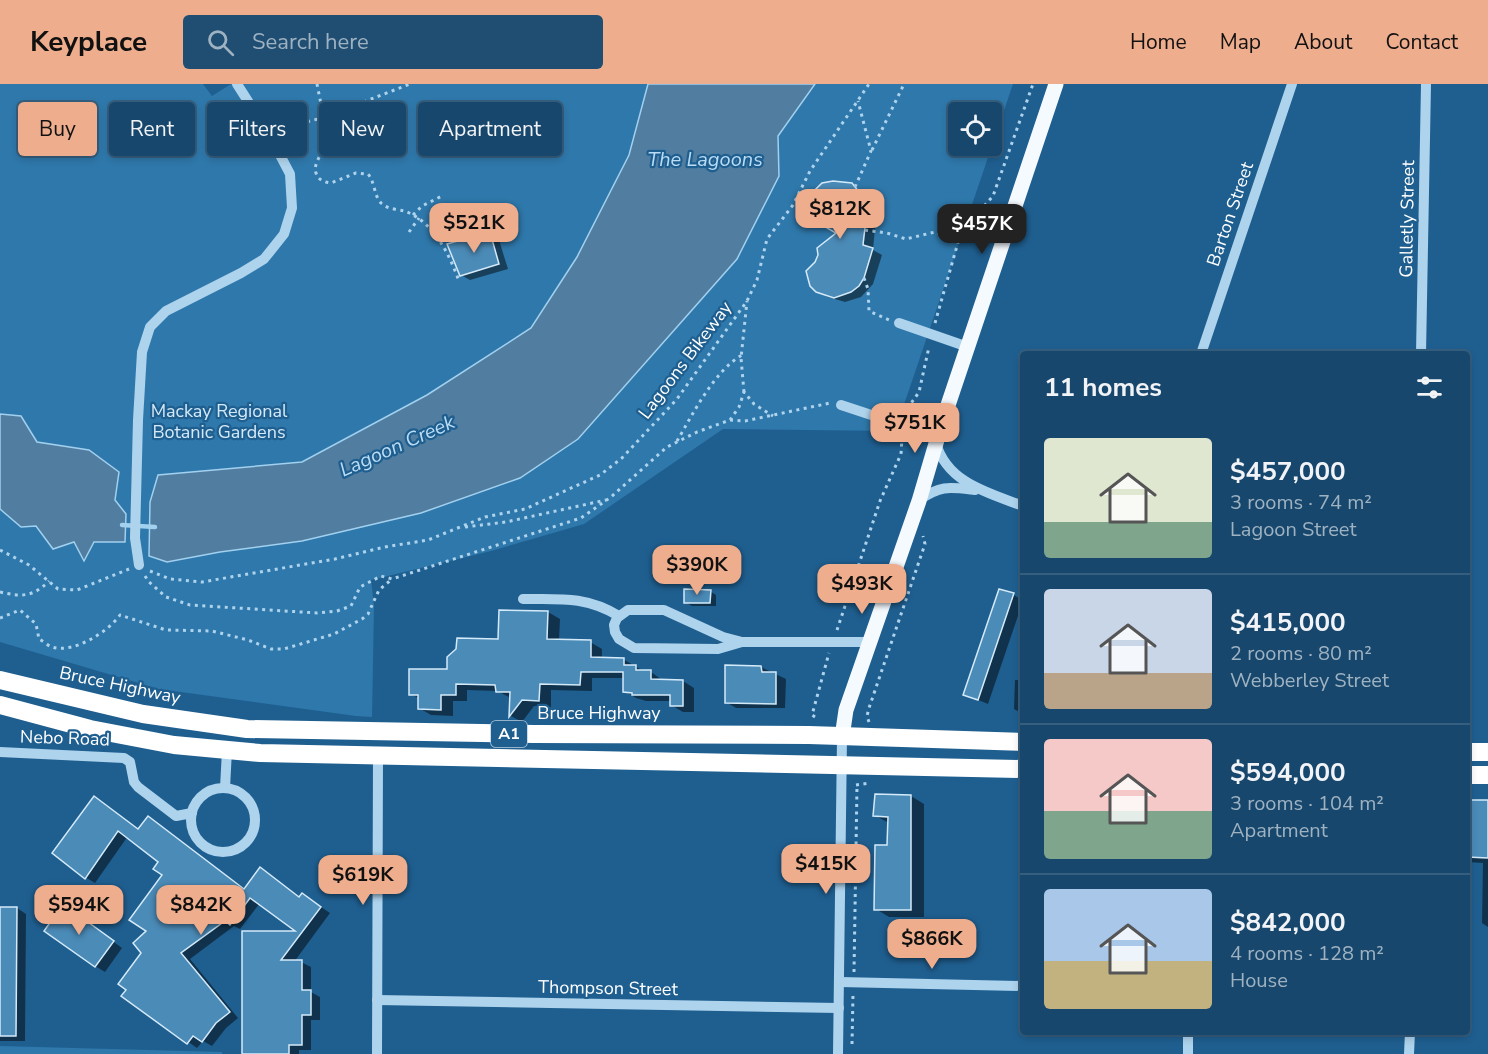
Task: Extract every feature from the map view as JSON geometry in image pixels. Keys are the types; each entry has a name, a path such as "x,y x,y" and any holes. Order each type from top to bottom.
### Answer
{"highway":[{"name":"Bruce Highway","path":"0,680 143,714 247,729 534,734 802,735 1020,742"},
{"name":"A1","path":"0,705 90,729 174,745 260,753 1020,769"},
{"path":"1470,752 1488,752"},
{"path":"1470,775 1488,776"}],"main road":[{"path":"842,737 844,717 919,501 937,440 1056,84"}],"street":[{"path":"237,84 249,102"},
{"name":"Barton Street","path":"1202,351 1292,84"},
{"name":"Galletly Street","path":"1421,351 1426,84"},
{"path":"139,565 135,538 138,420 142,352 150,327 166,311 264,259 284,234 292,208 290,174 281,156"},
{"path":"899,323 968,347"},
{"path":"841,405 899,424 937,440 943,461 950,470 981,490 1020,505"},
{"path":"919,501 934,490 948,487 981,490"},
{"path":"523,599 580,601 603,606 619,616"},
{"path":"742,642 718,649 634,648 626,644 615,632 614,624 619,616 628,610 664,610 723,637 742,642 870,642"},
{"path":"838,1054 842,737"},
{"path":"225,789 227,750"},
{"name":"Nebo Road","path":"0,752 119,757 128,760 134,782 142,792 176,816 192,813"},
{"path":"376,1054 378,757"},
{"path":"225,789 238,792 247,799 253,808 254,830 240,847 230,851 218,851 208,848 195,835 192,813 199,800 207,793 225,789"},
{"path":"840,982 1020,986"},
{"name":"Thompson Street","path":"377,1000 839,1008"},
{"path":"1188,1035 1188,1054"},
{"path":"1409,1054 1410,1035"}],"path":[{"path":"317,84 320,102"},
{"path":"363,102 410,84"},
{"name":"Lagoons Bikeway","path":"139,565 170,579 202,582 335,559 428,540 485,518 525,509 600,475 622,458 677,399 747,301 757,280 767,239 793,205 810,171 869,84"},
{"path":"855,187 904,84"},
{"path":"865,230 906,239 935,232 952,237 961,232 993,196 1033,84"},
{"path":"858,101 871,151"},
{"path":"320,156 315,166 320,179 331,183 356,173 368,174 380,202 419,218 436,234 459,281"},
{"path":"413,215 422,206 444,195"},
{"path":"409,232 419,218"},
{"path":"815,717 812,715 833,642 880,501 901,454 903,442 899,424 904,411 919,392 932,334 961,232"},
{"path":"864,278 868,289 869,311 899,323"},
{"path":"730,420 744,392 742,356 747,301"},
{"path":"676,442 721,372 732,361 742,356"},
{"path":"744,392 754,404 773,416"},
{"path":"0,618 20,610 36,624 39,639 52,647 74,646 95,637 113,624 120,615 166,630 212,631 248,640 272,650 284,649 334,634 362,620 368,614 379,590 392,579 581,518 608,499 667,447 697,432 730,420 745,421 826,403 841,405"},
{"path":"458,528 506,522 608,499"},
{"path":"872,724 867,716 869,708 925,544"},
{"path":"0,550 29,565 58,589 77,590 139,565 149,582 166,597 190,605 317,613 337,611 351,606 360,587 381,576 392,579"},
{"path":"0,592 22,596 38,592 49,581"},
{"path":"852,786 871,783 871,779"},
{"path":"854,971 858,785"},
{"path":"852,1054 853,992"}],"green space":[{"name":"Mackay Regional Botanic Gardens","path":"0,84 203,84 212,96 231,84 1013,84 1002,116 1002,102 948,102 948,156 989,156 895,431 723,429 584,524 491,551 371,580 374,606 372,717 159,689 0,642"},
{"path":"0,1046 222,1052 222,1054 0,1054"}],"water":[{"name":"The Lagoons","path":"648,84 815,84 778,136 779,176 737,259 578,439 520,478 421,513 302,541 167,562 149,556 150,502 158,475 302,462 427,395 531,328 577,257 629,155"},
{"path":"0,414 21,416 37,442 89,450 119,472 115,500 126,514 125,542 94,542 84,561 74,542 53,549 36,526 21,527 0,509"}],"building":[{"path":"833,181 852,183 859,192 867,210 863,245 873,248 864,278 859,286 851,292 834,298 816,292 810,286 806,271 815,262 818,255 817,248 836,233 815,221 810,199 822,183"},
{"path":"490,232 499,264 460,276 447,244"},
{"path":"702,554 713,554 713,579 702,579"},
{"path":"684,589 711,590 710,603 684,603"},
{"path":"999,589 1014,593 978,700 963,695"},
{"path":"499,610 548,611 547,639 591,640 591,657 624,658 624,665 636,665 636,670 651,670 651,679 683,680 683,706 670,706 670,695 632,695 632,693 623,692 623,672 581,672 580,685 540,684 539,701 522,700 509,717 510,692 496,692 495,685 456,684 456,695 441,695 441,710 418,709 418,695 409,695 409,669 447,669 447,657 456,649 457,638 498,639"},
{"path":"725,665 761,666 762,672 776,672 776,704 725,703"},
{"path":"875,794 911,795 911,910 874,910 875,845 887,845 888,817 873,816"},
{"path":"94,796 138,829 148,816 244,889 260,867 299,897 302,893 321,907 281,960 302,960 302,990 311,990 311,1015 302,1015 302,1045 289,1045 289,1054 242,1054 242,931 295,931 250,898 230,925 225,921 181,953 230,1012 216,1023 202,1042 193,1036 187,1044 121,996 126,990 118,984 141,953 133,943 146,931 129,920 162,875 153,869 158,862 118,831 85,879 52,853"},
{"path":"1470,800 1488,800 1488,858 1470,857"},
{"path":"63,904 114,941 95,967 44,931"},
{"path":"0,907 17,907 16,1036 0,1036"}],"waterway":[{"name":"Lagoon Creek","path":"122,525 155,527"}]}
